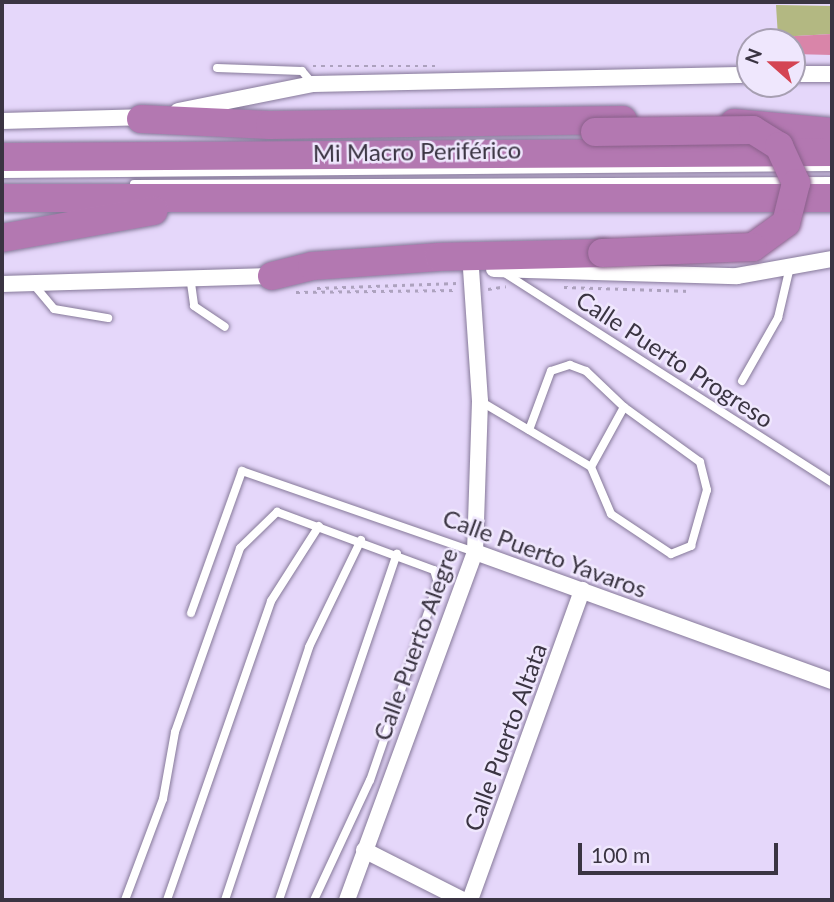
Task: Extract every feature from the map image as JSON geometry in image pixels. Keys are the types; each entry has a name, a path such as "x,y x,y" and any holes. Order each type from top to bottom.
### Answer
{"highway":[{"path":"141,119 270,125 652,120 832,132"},
{"path":"270,125 342,138 753,130 779,146 796,183 786,223 753,247 376,262 283,285"},
{"path":"271,156 342,138"},
{"path":"2,157 832,152"},
{"path":"2,198 832,198"},
{"path":"2,238 242,199"}],"street":[{"path":"806,74 832,74"},
{"path":"2,121 141,119 313,84 736,75"},
{"path":"2,284 34,285 190,276 283,285 474,281 498,269 737,276 789,271 831,259"},
{"name":"Calle Puerto Alegre","path":"347,900 475,552 480,401 474,281"},
{"name":"Calle Puerto Yavaros","path":"475,552 832,681"},
{"name":"Calle Puerto Altata","path":"470,900 582,590"},
{"path":"364,849 463,900"}],"lane":[{"path":"217,68 302,71 313,84"},
{"name":"Mi Macro Periférico","path":"2,174 832,167"},
{"name":"Mi Macro Periférico","path":"2,185 832,181"},
{"name":"Calle Puerto Progreso","path":"498,269 832,482"},
{"path":"742,381 778,318 789,271"},
{"path":"190,276 194,306 225,327"},
{"path":"34,285 54,309 108,318"},
{"path":"480,401 591,467 611,514 670,554 691,546 707,490 700,462 624,407 586,371 570,365 551,371 529,430"},
{"path":"591,467 624,407"},
{"name":"Calle Puerto Yavaros","path":"191,613 242,471 475,552"},
{"path":"125,900 163,799 175,732 240,548 277,512 397,554 433,570 438,583 370,780 314,900"},
{"path":"166,900 271,601 319,526"},
{"path":"225,900 309,647 361,540"},
{"path":"279,900 397,554"}],"path":[{"path":"283,285 519,282"},
{"path":"283,285 519,282"},
{"path":"557,283 695,289 562,287"}],"green space":[{"path":"776,5 832,6 832,34 806,35 806,28 777,28"}],"building":[{"path":"832,34 832,55 806,54 806,35"}]}
